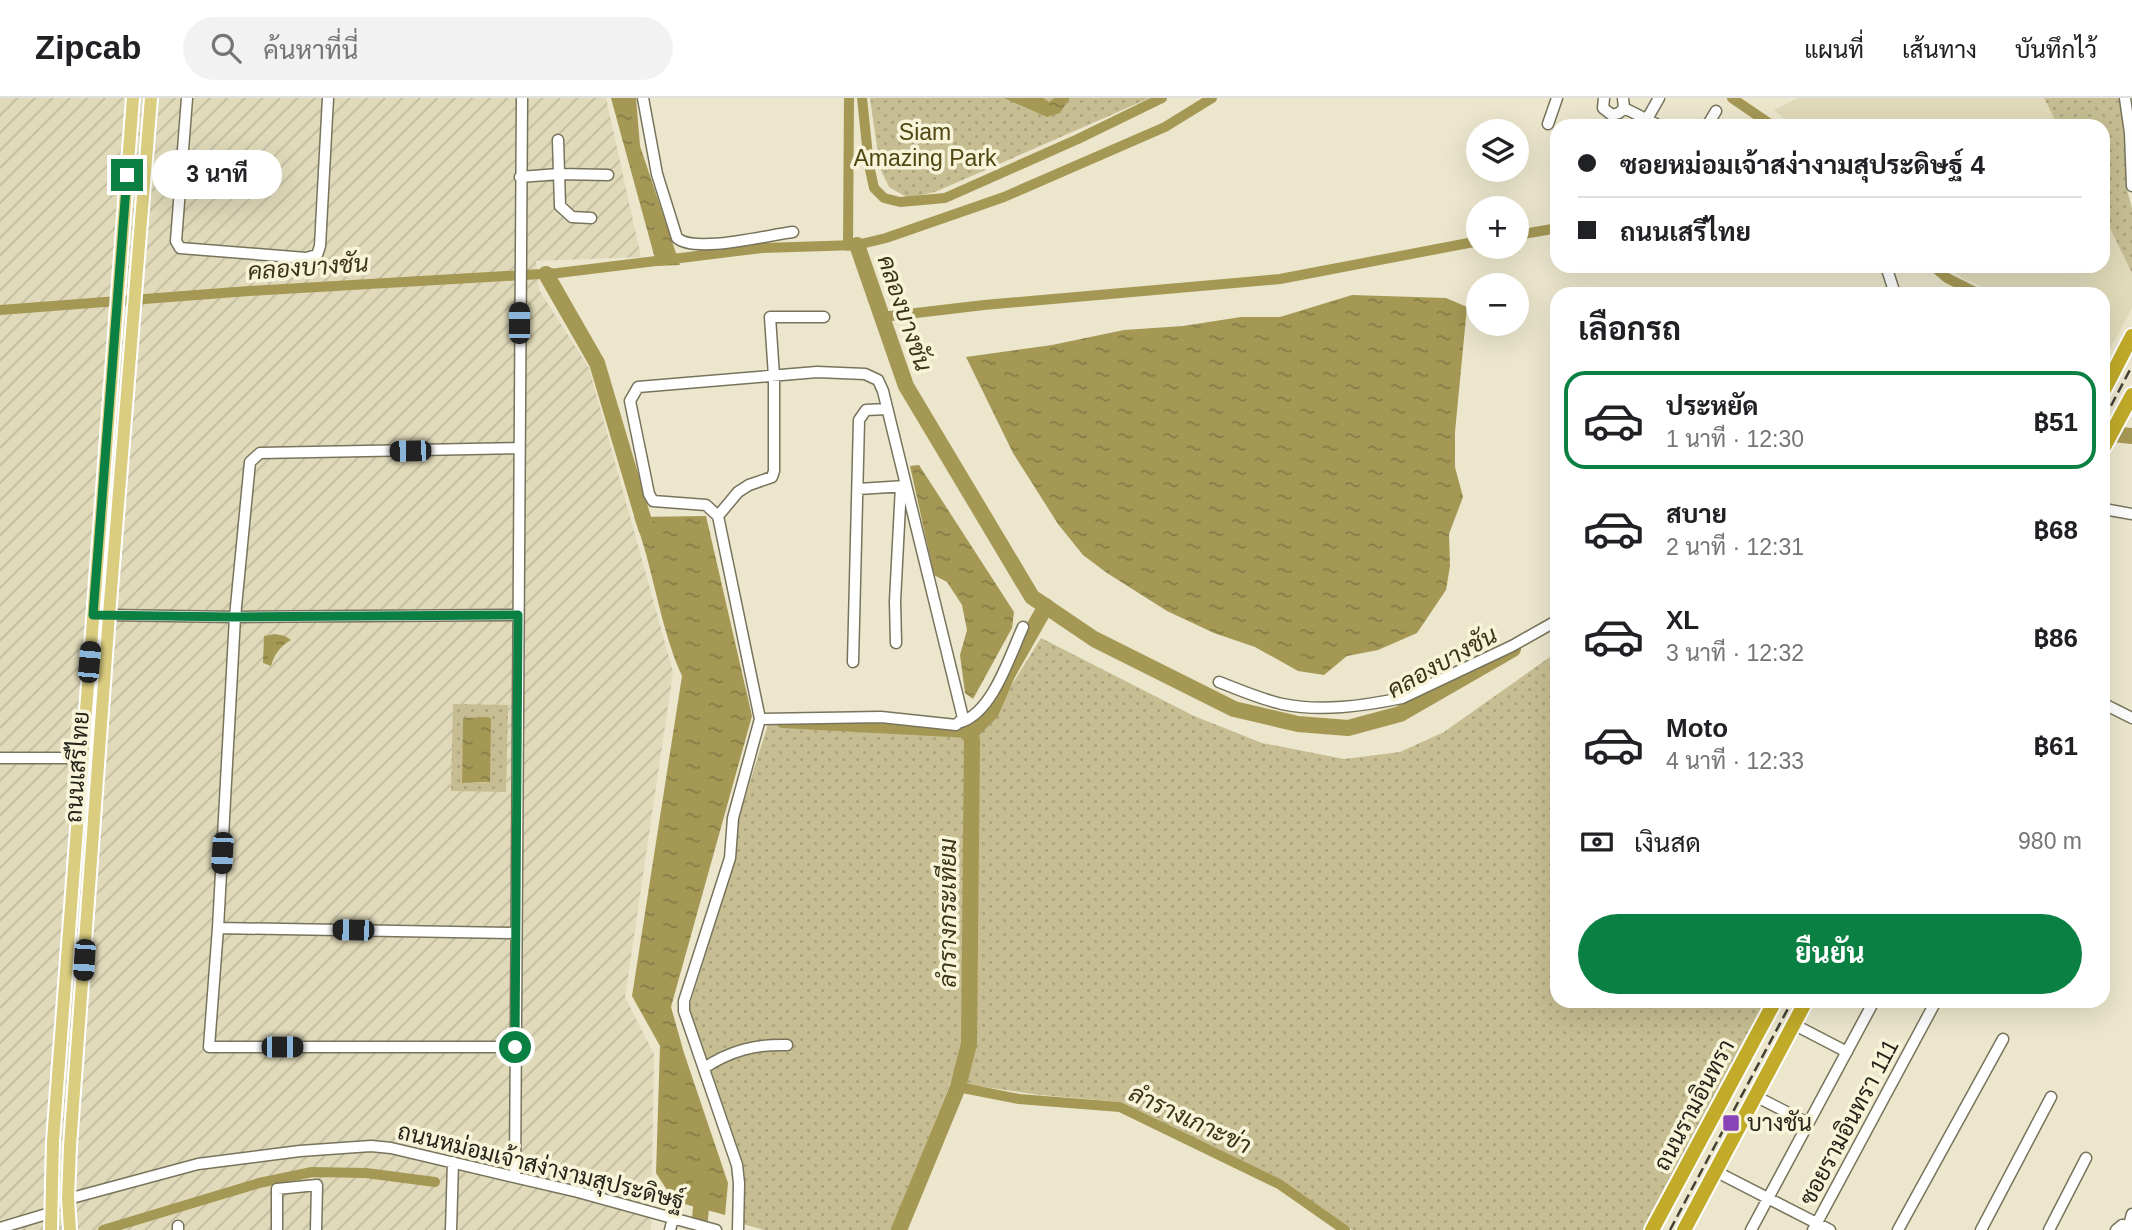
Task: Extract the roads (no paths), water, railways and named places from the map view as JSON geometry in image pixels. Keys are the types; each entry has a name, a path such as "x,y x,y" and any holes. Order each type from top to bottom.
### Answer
{"highway":[{"path":"2110,374 2132,336"},
{"path":"2110,436 2129,400"},
{"name":"ถนนรามอินทรา","path":"1652,1230 1771,1008"},
{"path":"1684,1230 1802,1008"}],"main road":[{"name":"ถนนเสรีไทย","path":"51,1230 53,1141 133,98"},
{"name":"ถนนเสรีไทย","path":"70,1230 68,1199 108,615 151,98"},
{"path":"93,615 108,615"}],"street":[{"path":"187,98 176,242 180,248 306,258 317,255 320,246 328,98"},
{"path":"515,1177 522,98"},
{"path":"643,98 657,174 677,238 683,243 696,245 793,232"},
{"path":"1548,124 1557,98"},
{"path":"1604,98 1603,108 1608,114"},
{"path":"1608,114 1619,113 1624,103 1647,119 1659,98"},
{"path":"2125,98 2130,133 2132,186"},
{"path":"1711,119 1716,111"},
{"path":"1606,119 1608,114"},
{"path":"558,140 560,206 572,217 591,218"},
{"path":"520,177 559,174 608,175"},
{"path":"718,516 738,492 772,477 774,376 770,317 824,317"},
{"path":"738,1230 737,1165 684,1011 684,1001 730,858 733,818 760,719 718,516 706,505 653,501 649,495 630,401 638,387 817,372 865,374 878,380 958,694 963,718 961,722"},
{"path":"853,662 859,420 866,410 887,409"},
{"path":"515,1047 209,1047 235,617 248,469 255,456 260,453 519,448"},
{"path":"858,489 903,486"},
{"path":"896,643 895,601 903,486"},
{"path":"2110,510 2132,514"},
{"path":"108,615 518,615"},
{"path":"1219,682 1261,698 1296,706 1324,708 1389,701 1402,698 1512,646 1550,625"},
{"path":"760,719 881,717 956,725 974,716 997,686 1023,626"},
{"path":"2110,707 2131,716"},
{"path":"0,758 81,758"},
{"path":"218,928 516,933"},
{"path":"1751,1230 1870,1008"},
{"name":"ซอยรามอินทรา 111","path":"1814,1227 1932,1008"},
{"path":"1793,1024 1847,1052"},
{"path":"1898,1230 2003,1038"},
{"path":"704,1068 741,1049 768,1044 787,1045"},
{"path":"1755,1096 1808,1123"},
{"path":"1981,1230 2051,1097"},
{"name":"ถนนหม่อมเจ้าสง่างามสุประดิษฐ์","path":"68,1199 198,1164 300,1151 371,1146 391,1148 515,1177 716,1230"},
{"path":"2049,1230 2086,1158"},
{"path":"451,1230 453,1162"},
{"path":"1715,1171 1768,1198 1814,1227 1830,1230"},
{"path":"277,1230 277,1189 317,1185 316,1230"},
{"path":"0,1228 50,1213"},
{"path":"2116,1230 2122,1225 2131,1226 2132,1214"},
{"path":"670,1230 676,1218"}],"water":[{"path":"611,98 636,98 640,146 680,265 657,266"},
{"path":"1004,98 1043,98 1049,102 1054,98 1070,98 1060,113 1047,117"},
{"path":"1352,295 1446,298 1466,307 1455,432 1455,467 1463,497 1449,534 1450,566 1446,590 1417,633 1378,650 1347,656 1324,675 1298,671 1255,647 1214,633 1167,611 1083,555 1058,524 1013,453 966,357 1052,345 1124,330 1183,326 1241,317 1280,317"},
{"path":"919,465 1014,612 1012,628 973,699 965,693 960,655 967,630 962,605 947,582 934,575 910,466"},
{"path":"706,516 752,716 671,1007 728,1183 725,1215 674,1201 656,1173 660,1046 632,996 682,676 674,657 634,517"},
{"path":"275,634 291,640 278,651 271,666 263,663 264,636"},
{"path":"463,718 491,719 490,782 462,783"}],"waterway":[{"path":"848,246 849,98"},
{"path":"862,98 874,188 884,198 900,202 945,198 1162,98"},
{"name":"คลองบางชัน","path":"0,310 249,291 558,273 762,248 857,245 886,238 1004,197 1165,127 1212,98"},
{"path":"1732,98 1763,119"},
{"path":"1529,233 1550,229"},
{"path":"882,317 984,305 1280,279 1466,243"},
{"name":"คลองบางชัน","path":"857,245 906,386 1032,597 1094,639 1234,709 1298,724 1348,728 1400,714 1513,649"},
{"path":"1941,273 1965,287"},
{"path":"546,274 597,363 646,528 651,536"},
{"name":"คลองบางชัน","path":"2110,434 2132,436"},
{"name":"ลำรางกระเทียม","path":"899,1230 958,1087 969,1044 970,733 991,712 1007,675 1046,606"},
{"path":"782,723 970,733"},
{"name":"ลำรางเกาะข่า","path":"958,1087 1019,1099 1120,1107 1279,1184 1345,1230"},
{"path":"103,1230 259,1183 312,1172 366,1173 435,1182"},
{"path":"699,1187 702,1196 699,1230"}],"railway":[{"path":"2110,408 2132,366"},
{"path":"1670,1230 1788,1008"}],"place":[{"name":"บางชัน","path":"1731,1123"}],"park label":[{"name":"Siam Amazing Park","path":"925,145"}]}
